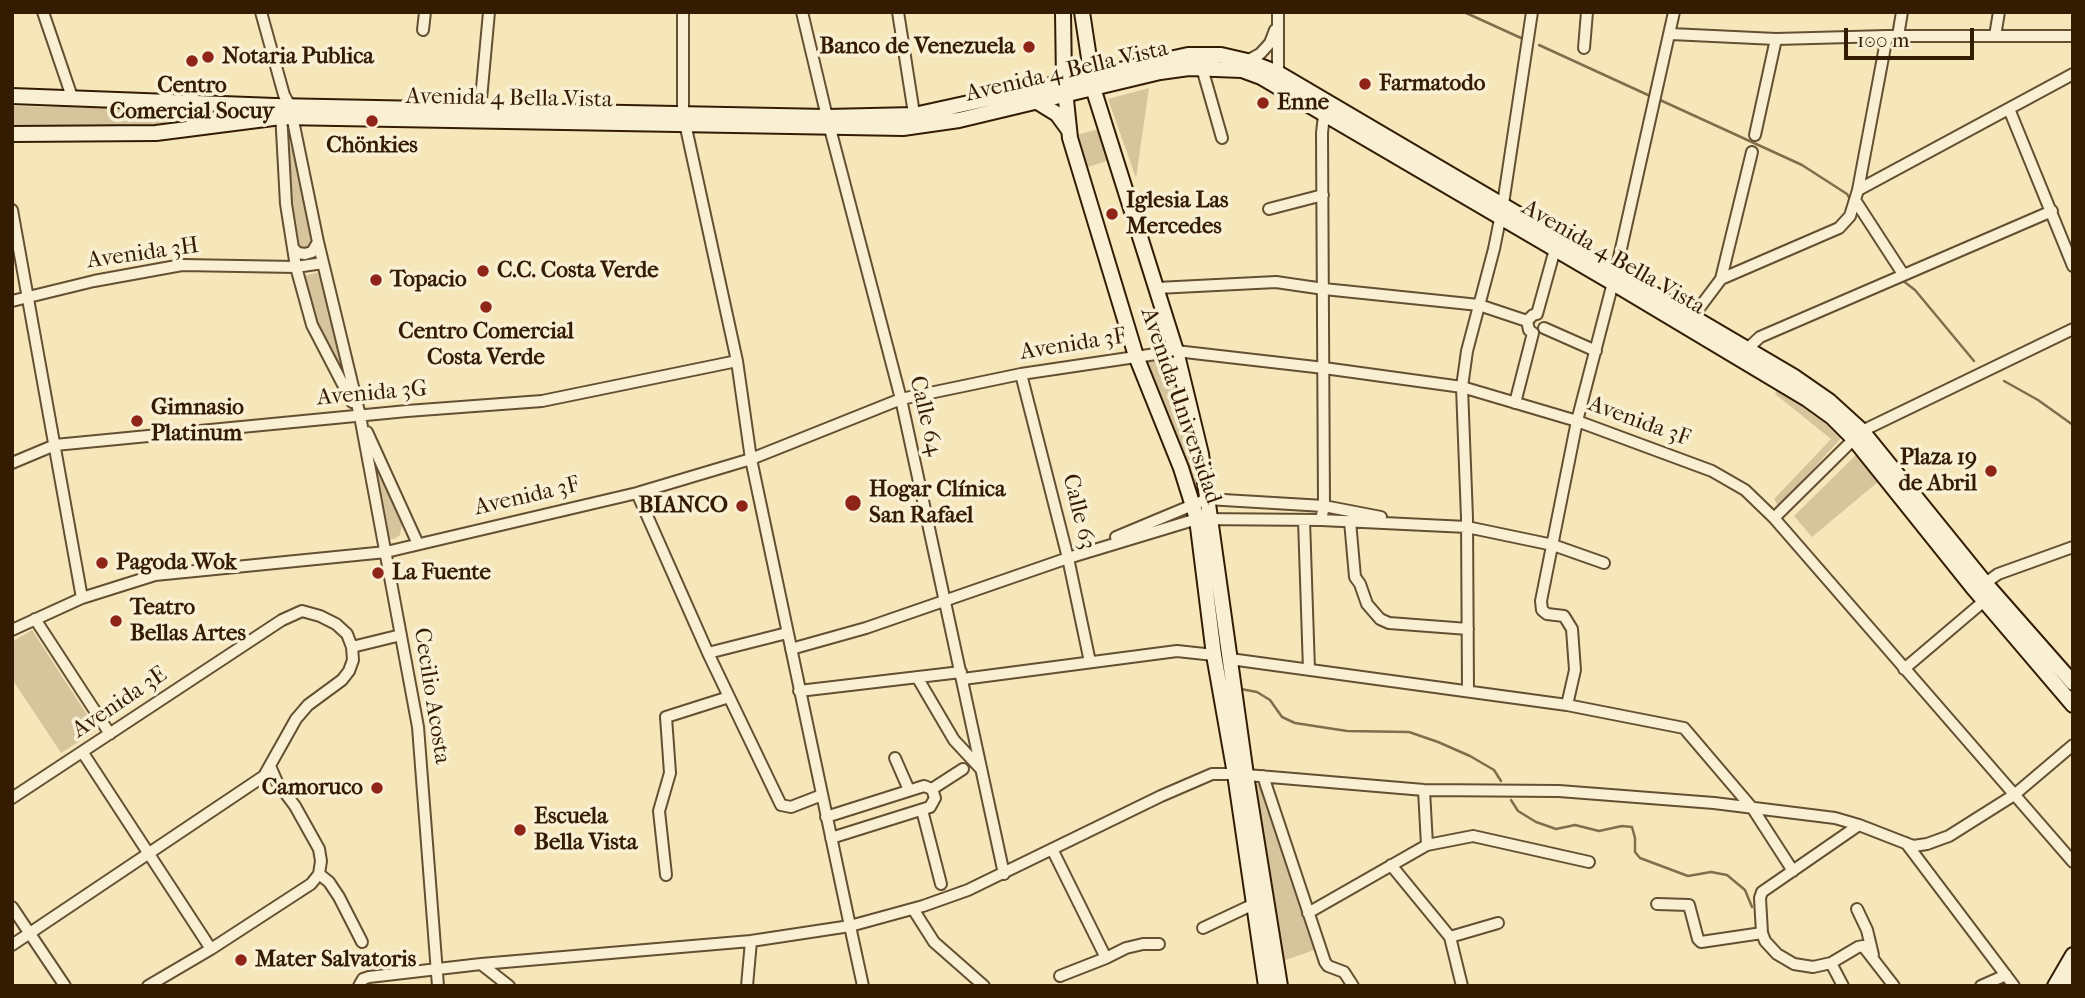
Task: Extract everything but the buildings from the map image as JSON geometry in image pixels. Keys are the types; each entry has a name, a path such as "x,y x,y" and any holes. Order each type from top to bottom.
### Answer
{"street":[{"path":"43,12 72,97"},
{"path":"261,12 285,108"},
{"path":"423,30 425,12"},
{"path":"480,110 489,12"},
{"path":"683,12 684,119 737,360 751,458 790,649 863,986"},
{"name":"Calle 64","path":"802,12 828,123 901,399 943,603 962,676 1004,874"},
{"path":"898,12 915,121"},
{"name":"Avenida Universidad","path":"1063,12 1069,130 1136,356 1181,468 1192,504 1203,519 1230,659 1254,904 1266,986"},
{"name":"Avenida Universidad","path":"1082,12 1093,82 1176,351 1201,454 1207,499 1203,519 1214,655 1280,986"},
{"path":"1278,12 1278,73"},
{"path":"1468,691 1467,527 1462,387 1467,351 1502,211 1532,12"},
{"path":"1584,48 1587,12"},
{"path":"1567,705 1575,670 1572,629 1564,616 1547,614 1542,610 1541,601 1577,421 1615,277 1674,12"},
{"path":"1721,279 1839,228 1850,216 1892,36 1902,12"},
{"path":"1995,36 1999,12"},
{"path":"1247,61 1260,54 1270,43 1278,24"},
{"path":"1671,34 1776,39 2073,36"},
{"path":"1755,135 1776,39"},
{"name":"Avenida 4 Bella Vista","path":"1093,82 1188,55 1221,55 1247,61 1278,73 1327,109"},
{"path":"1202,68 1222,138"},
{"name":"Avenida 4 Bella Vista","path":"915,121 1065,87 1202,68 1242,70 1261,76 1327,109 1743,354 1793,376 1829,401 1985,592 2073,705"},
{"path":"1857,195 2073,74"},
{"name":"Avenida 4 Bella Vista","path":"12,96 285,108 828,123 959,120 1036,101 1065,87"},
{"path":"1036,101 1057,114 1069,130"},
{"name":"Avenida 4 Bella Vista","path":"12,134 156,133 285,108 480,110 684,119"},
{"name":"Cecilio Acosta","path":"285,108 360,416 418,727 438,986"},
{"name":"Cecilio Acosta","path":"285,108 286,204 296,267 312,325 360,416"},
{"path":"1321,520 1324,506 1323,195 1327,109"},
{"path":"2009,109 2073,266"},
{"path":"1689,321 1721,279 1752,152"},
{"path":"1269,209 1323,195"},
{"path":"1857,195 1903,274"},
{"path":"12,210 82,598"},
{"path":"1743,354 1760,337 2052,211"},
{"path":"293,248 298,253 305,254 312,251 318,242"},
{"path":"1537,314 1557,243"},
{"name":"Avenida 3H","path":"12,301 94,281 182,265 296,267 323,263"},
{"path":"1157,288 1276,282 1479,305 1527,321"},
{"path":"1527,321 1537,314"},
{"path":"1537,314 1544,319 1544,328"},
{"path":"1527,321 1527,326 1533,332"},
{"path":"1544,328 1596,351"},
{"path":"1533,332 1544,328"},
{"path":"1774,518 1858,435 2073,329"},
{"path":"1515,403 1533,332"},
{"name":"Avenida 3F","path":"12,630 82,598 155,575 386,552 637,493 751,458 901,399 1021,374 1176,351 1462,387 1577,421 1712,471 1745,490 1774,518 2073,862"},
{"name":"Avenida 3G","path":"12,463 55,445 542,401 737,360"},
{"name":"Calle 63","path":"1021,374 1068,558 1090,662"},
{"path":"360,416 418,544"},
{"path":"637,493 708,653 782,805 791,807 821,795"},
{"path":"1068,558 1207,499 1324,506 1416,524"},
{"path":"790,649 943,603 1068,558 1203,519 1321,520 1467,527 1553,545 1604,563"},
{"path":"1304,520 1309,670"},
{"path":"1350,522 1355,577 1367,604 1380,619 1389,623 1468,629"},
{"path":"1903,669 1985,592 1998,574 2073,547"},
{"name":"Avenida 4 Bella Vista","path":"1985,592 2073,682"},
{"name":"Avenida 3E","path":"12,798 282,620 302,611 336,624 347,634 352,647"},
{"path":"35,620 110,734"},
{"path":"708,653 787,633"},
{"path":"12,945 264,776 296,719 308,705 342,680 349,671 353,660 352,647 401,635"},
{"path":"799,691 917,677 962,676 1177,651 1214,655"},
{"path":"1230,659 1567,705 1685,727 1753,809 1793,871"},
{"path":"917,677 954,740 982,771"},
{"path":"666,876 659,811 670,773 666,717 729,697"},
{"path":"359,986 363,979 369,977 481,964 751,941 850,926 913,909 968,890 1204,776 1263,776 1424,790 1559,791 1714,803 1835,818 1913,846 1949,836 2014,795 2073,745"},
{"path":"83,753 211,948"},
{"path":"895,758 909,790"},
{"path":"148,986 311,884 319,874 319,849 295,806 277,782 270,766"},
{"path":"932,789 962,769"},
{"path":"1263,776 1325,962 1343,972 1353,986"},
{"path":"826,817 924,786 932,789"},
{"path":"831,838 922,810 934,803 932,789"},
{"path":"1424,790 1427,845"},
{"path":"922,810 941,884"},
{"path":"1859,825 1760,895 1762,933 1765,941 1777,954 1794,964 1813,967 1831,963 1858,947 1866,948 1894,986"},
{"path":"1308,914 1427,845 1473,836 1589,862"},
{"path":"1906,843 2014,986"},
{"path":"1052,849 1105,958"},
{"path":"1391,864 1450,937 1462,986"},
{"path":"319,874 329,882 339,897 362,942"},
{"path":"1203,928 1254,904"},
{"path":"1657,904 1689,905 1699,941 1762,933"},
{"path":"12,907 65,986"},
{"path":"913,909 934,942 985,986"},
{"path":"1857,909 1867,930 1873,958"},
{"path":"1450,937 1498,923"},
{"path":"747,986 751,941"},
{"path":"1060,976 1126,948 1159,944"},
{"path":"2055,986 2073,955"},
{"path":"1831,963 1843,986"},
{"path":"481,964 509,986"},
{"path":"1981,986 2006,975"},
{"path":"2069,986 2073,979"}],"shaded area":[{"path":"1149,88 1136,178 1108,99"},
{"path":"12,106 256,111 133,127 12,126"},
{"path":"1099,129 1110,160 1085,168 1076,135"},
{"path":"287,135 296,161 314,241 309,249 303,250 295,246"},
{"path":"320,272 345,380 315,323 302,276"},
{"path":"1176,351 1203,487 1195,492 1136,356"},
{"path":"1778,389 1843,436 1779,507 1774,499 1831,439 1775,394"},
{"path":"369,448 402,524 400,535 394,539 389,539 385,534"},
{"path":"1856,455 1879,481 1812,537 1794,516"},
{"path":"32,630 97,730 61,753 12,679 12,642"},
{"path":"1260,784 1314,950 1280,962 1252,785"}],"waterway":[{"path":"1464,12 1521,38"},
{"path":"1539,45 1648,95"},
{"path":"1660,100 1802,165 1847,194 1851,201"},
{"path":"1902,280 1915,290 1974,361"},
{"path":"2004,381 2038,400 2073,425"},
{"path":"1241,689 1257,692 1270,700 1282,717 1295,723 1347,731 1409,732 1438,742 1494,770 1501,781"},
{"path":"1511,800 1518,811 1536,822 1556,829 1575,825 1599,831 1622,826 1632,827 1635,852 1640,858 1688,876 1711,872 1727,875 1745,890 1752,907"}],"place":[{"name":"Banco de Venezuela","path":"1029,47"},
{"name":"Notaria Publica","path":"208,57"},
{"name":"Centro Comercial Socuy","path":"192,61"},
{"name":"Farmatodo","path":"1365,84"},
{"name":"Enne","path":"1263,103"},
{"name":"Chönkies","path":"372,121"},
{"name":"Iglesia Las Mercedes","path":"1112,214"},
{"name":"C.C. Costa Verde","path":"483,271"},
{"name":"Topacio","path":"376,280"},
{"name":"Centro Comercial Costa Verde","path":"486,307"},
{"name":"Gimnasio Platinum","path":"137,421"},
{"name":"Plaza 19 de Abril","path":"1991,471"},
{"name":"Hogar Clínica San Rafael","path":"853,503"},
{"name":"BIANCO","path":"742,506"},
{"name":"Pagoda Wok","path":"102,563"},
{"name":"La Fuente","path":"378,573"},
{"name":"Teatro Bellas Artes","path":"116,621"},
{"name":"Camoruco","path":"377,788"},
{"name":"Escuela Bella Vista","path":"520,830"},
{"name":"Mater Salvatoris","path":"241,960"}]}
